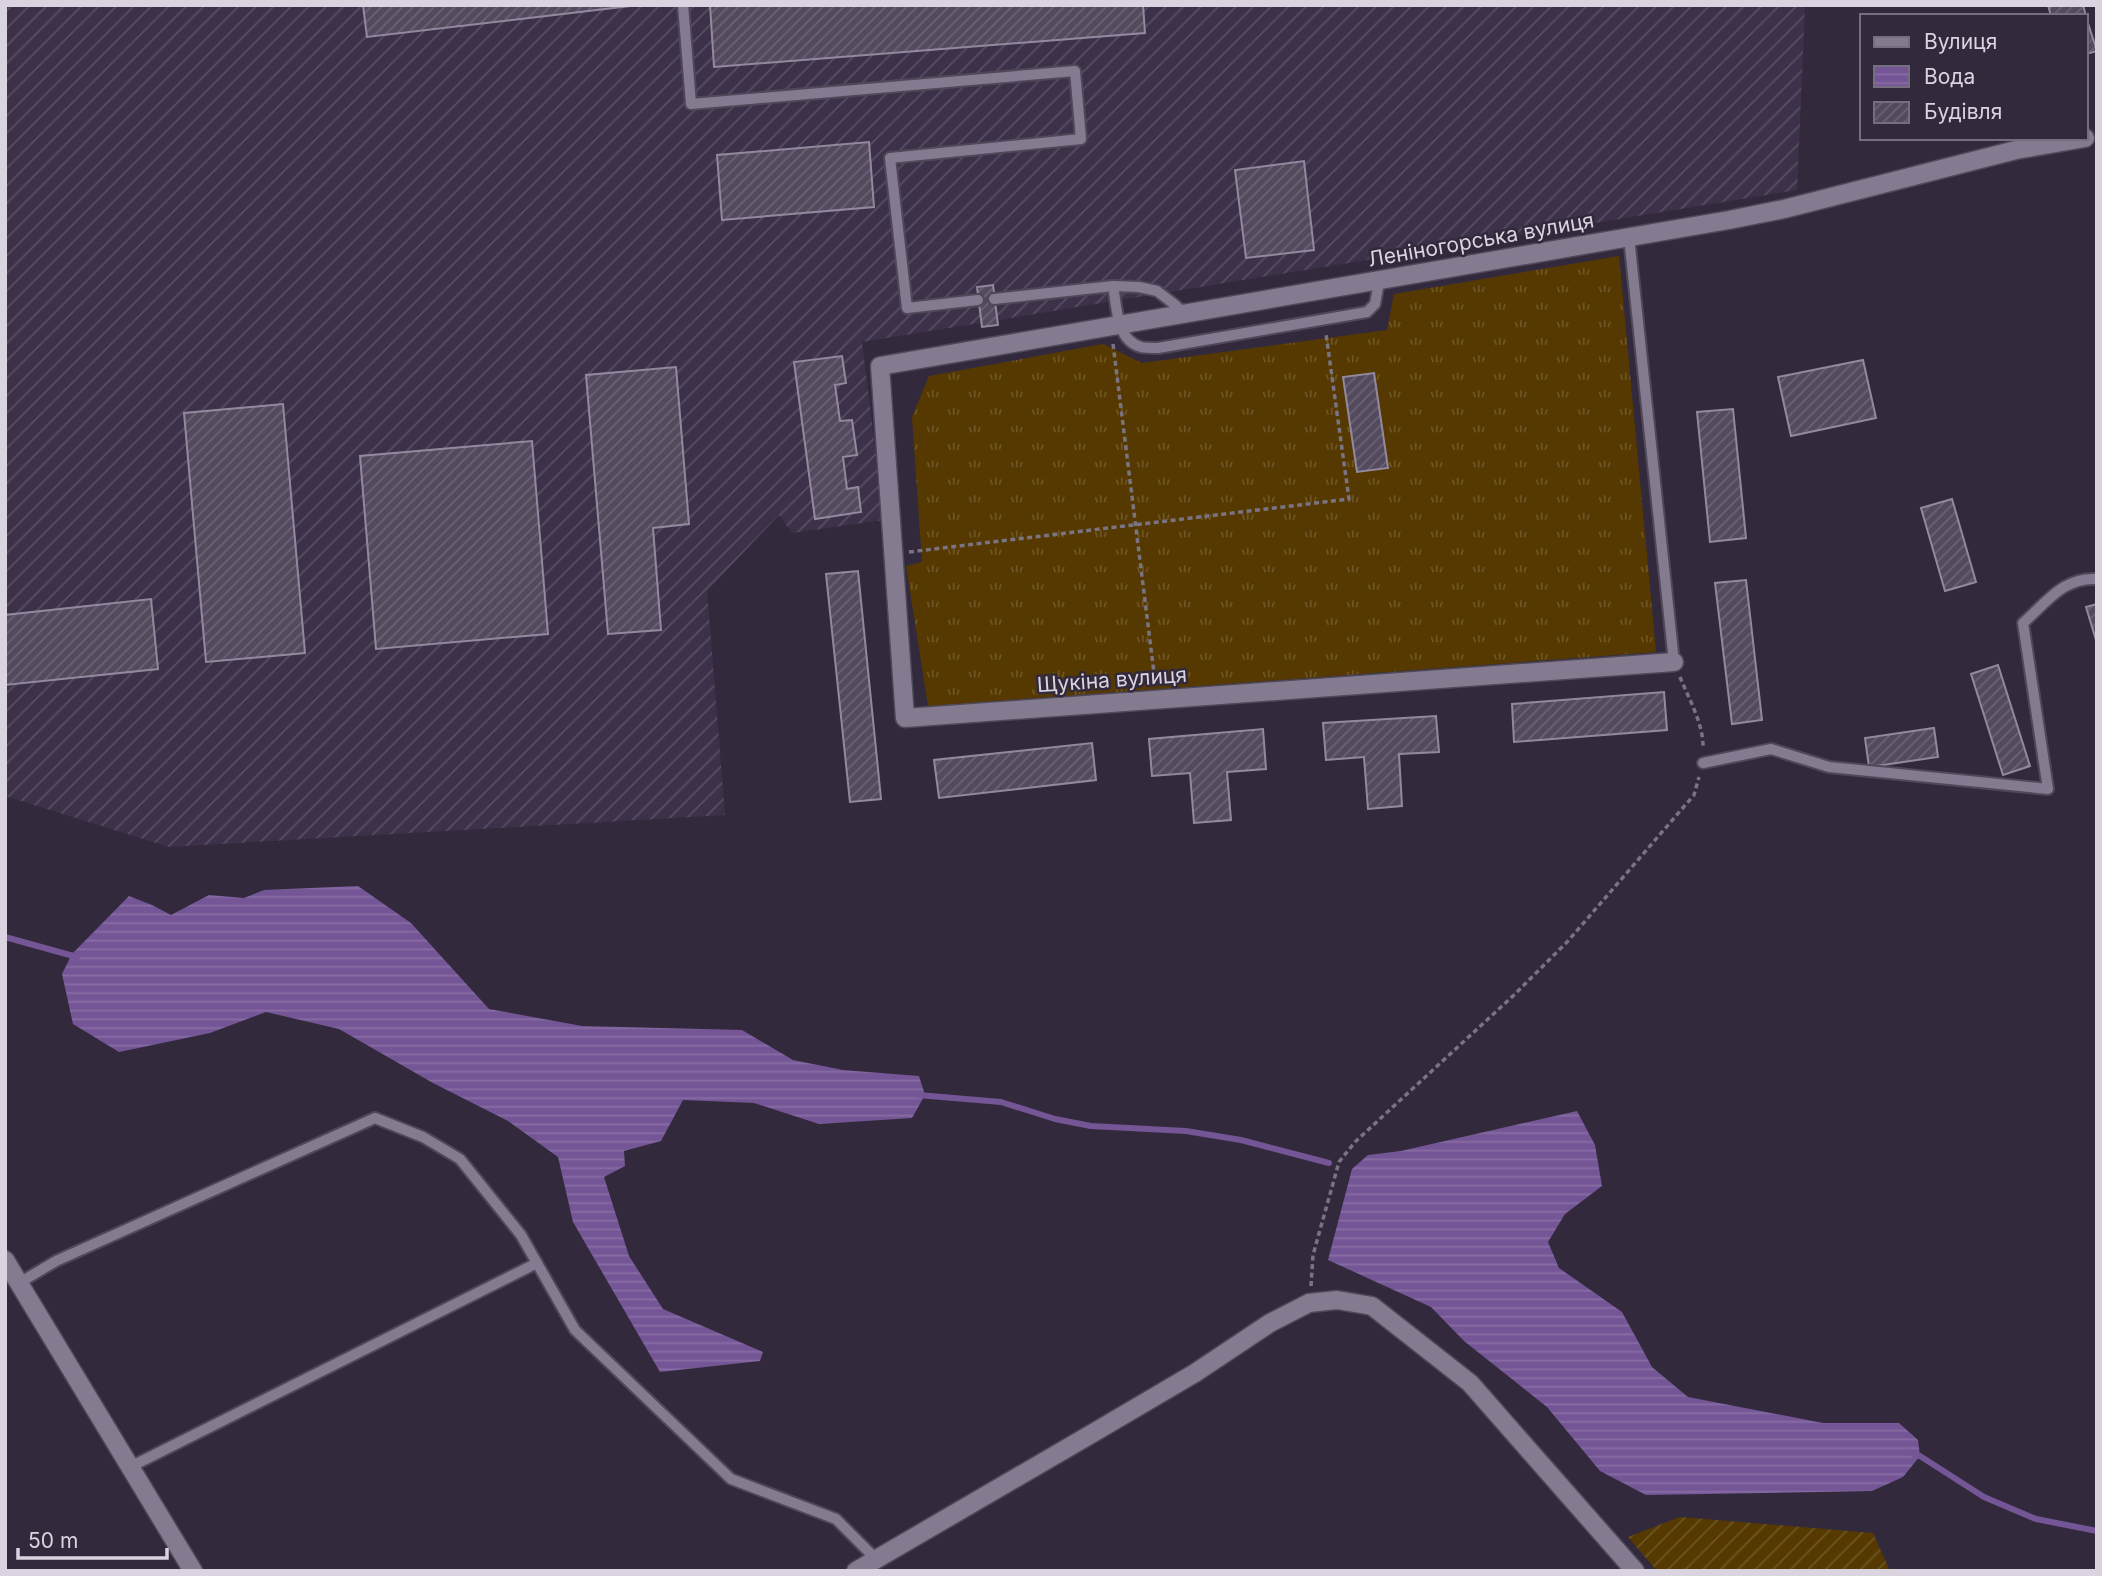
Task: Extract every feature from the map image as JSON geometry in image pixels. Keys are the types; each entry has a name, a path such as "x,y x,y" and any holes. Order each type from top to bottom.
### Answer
{"street":[{"name":"Леніногорська вулиця","path":"880,366 1379,282 1784,209 2016,150 2074,140"},
{"name":"Щукіна вулиця","path":"880,366 905,718 1674,662"},
{"path":"5,1260 193,1571"},
{"path":"856,1571 1195,1373 1270,1324 1309,1303 1337,1300 1372,1306 1471,1383 1635,1571"}],"lane":[{"path":"683,5 691,104 1075,71 1081,139 890,158 907,308 978,300"},
{"path":"1629,237 1674,662"},
{"path":"1114,286 1115,326 1126,339 1140,347 1158,348 1367,312 1375,304 1379,282"},
{"path":"994,299 1114,286 1139,287 1157,291 1185,314"},
{"path":"1703,763 1771,749 1829,767 2048,789 2024,623 2064,586 2082,578 2097,579"},
{"path":"19,1283 56,1261 375,1118 423,1138 460,1159 521,1235 575,1330 732,1479 836,1519 876,1559"},
{"path":"130,1467 537,1263"}],"path":[{"path":"893,554 1349,499 1325,320"},
{"path":"1115,326 1134,526 1158,700"},
{"path":"1309,1303 1313,1255 1339,1162 1354,1142 1514,995 1568,941 1694,794 1703,763 1703,740 1674,662"}],"shaded area":[{"path":"5,5 1805,5 1797,190 862,342 884,520 792,533 779,515 707,591 725,815 169,847 5,796"}],"green space":[{"path":"1619,256 1656,652 928,706 906,566 922,562 912,417 929,376 1103,344 1142,363 1387,330 1394,294"},
{"path":"1680,1517 1873,1533 1890,1571 1657,1571 1628,1537"}],"water":[{"path":"358,886 411,923 489,1009 582,1026 742,1030 793,1060 843,1070 919,1076 925,1095 912,1118 819,1124 754,1103 683,1100 661,1141 624,1151 625,1166 604,1177 629,1256 663,1309 763,1352 760,1361 660,1372 573,1222 558,1157 508,1121 433,1083 339,1029 266,1012 210,1033 119,1052 73,1024 62,974 72,954 129,896 171,915 209,895 244,898 264,890"},
{"path":"1577,1111 1595,1145 1602,1186 1565,1214 1548,1242 1559,1268 1622,1312 1652,1367 1688,1397 1823,1423 1899,1423 1918,1440 1920,1456 1903,1477 1872,1491 1646,1495 1600,1471 1547,1407 1464,1341 1431,1307 1328,1260 1352,1169 1368,1155 1401,1151"}],"building":[{"path":"363,5 639,5 367,37"},
{"path":"710,5 1143,5 1145,33 714,67"},
{"path":"2048,5 2083,5 2085,14 2050,14"},
{"path":"2088,23 2097,51 2088,53"},
{"path":"869,142 874,207 722,220 717,155"},
{"path":"1304,161 1314,250 1246,258 1235,170"},
{"path":"993,285 998,325 982,327 977,287"},
{"path":"842,356 846,383 835,385 840,421 852,420 857,455 843,457 847,489 858,487 861,512 815,519 794,362"},
{"path":"1863,360 1876,418 1791,436 1778,377"},
{"path":"676,367 689,524 653,528 661,630 608,634 586,375"},
{"path":"1374,373 1388,468 1357,472 1343,377"},
{"path":"283,404 305,653 206,662 184,413"},
{"path":"1733,409 1746,538 1710,542 1697,412"},
{"path":"532,441 548,634 376,649 360,456"},
{"path":"1952,499 1976,582 1945,591 1921,508"},
{"path":"858,571 881,799 850,802 826,574"},
{"path":"1746,580 1762,720 1732,724 1715,583"},
{"path":"151,599 158,669 5,685 5,615"},
{"path":"2097,604 2097,639 2096,640 2086,607"},
{"path":"1998,665 2030,766 2003,775 1971,674"},
{"path":"1664,692 1667,730 1514,742 1512,704"},
{"path":"1436,716 1439,752 1399,754 1402,806 1368,809 1364,757 1326,760 1323,723"},
{"path":"1934,728 1938,757 1869,767 1865,738"},
{"path":"1263,729 1266,769 1227,772 1231,820 1194,823 1190,773 1152,776 1149,739"},
{"path":"1092,743 1096,780 939,798 934,760"}],"waterway":[{"path":"5,937 77,957"},
{"path":"918,1095 1001,1102 1055,1119 1091,1126 1186,1131 1241,1140 1329,1163"},
{"path":"1914,1455 1920,1456 1984,1497 2036,1519 2097,1531"}]}
